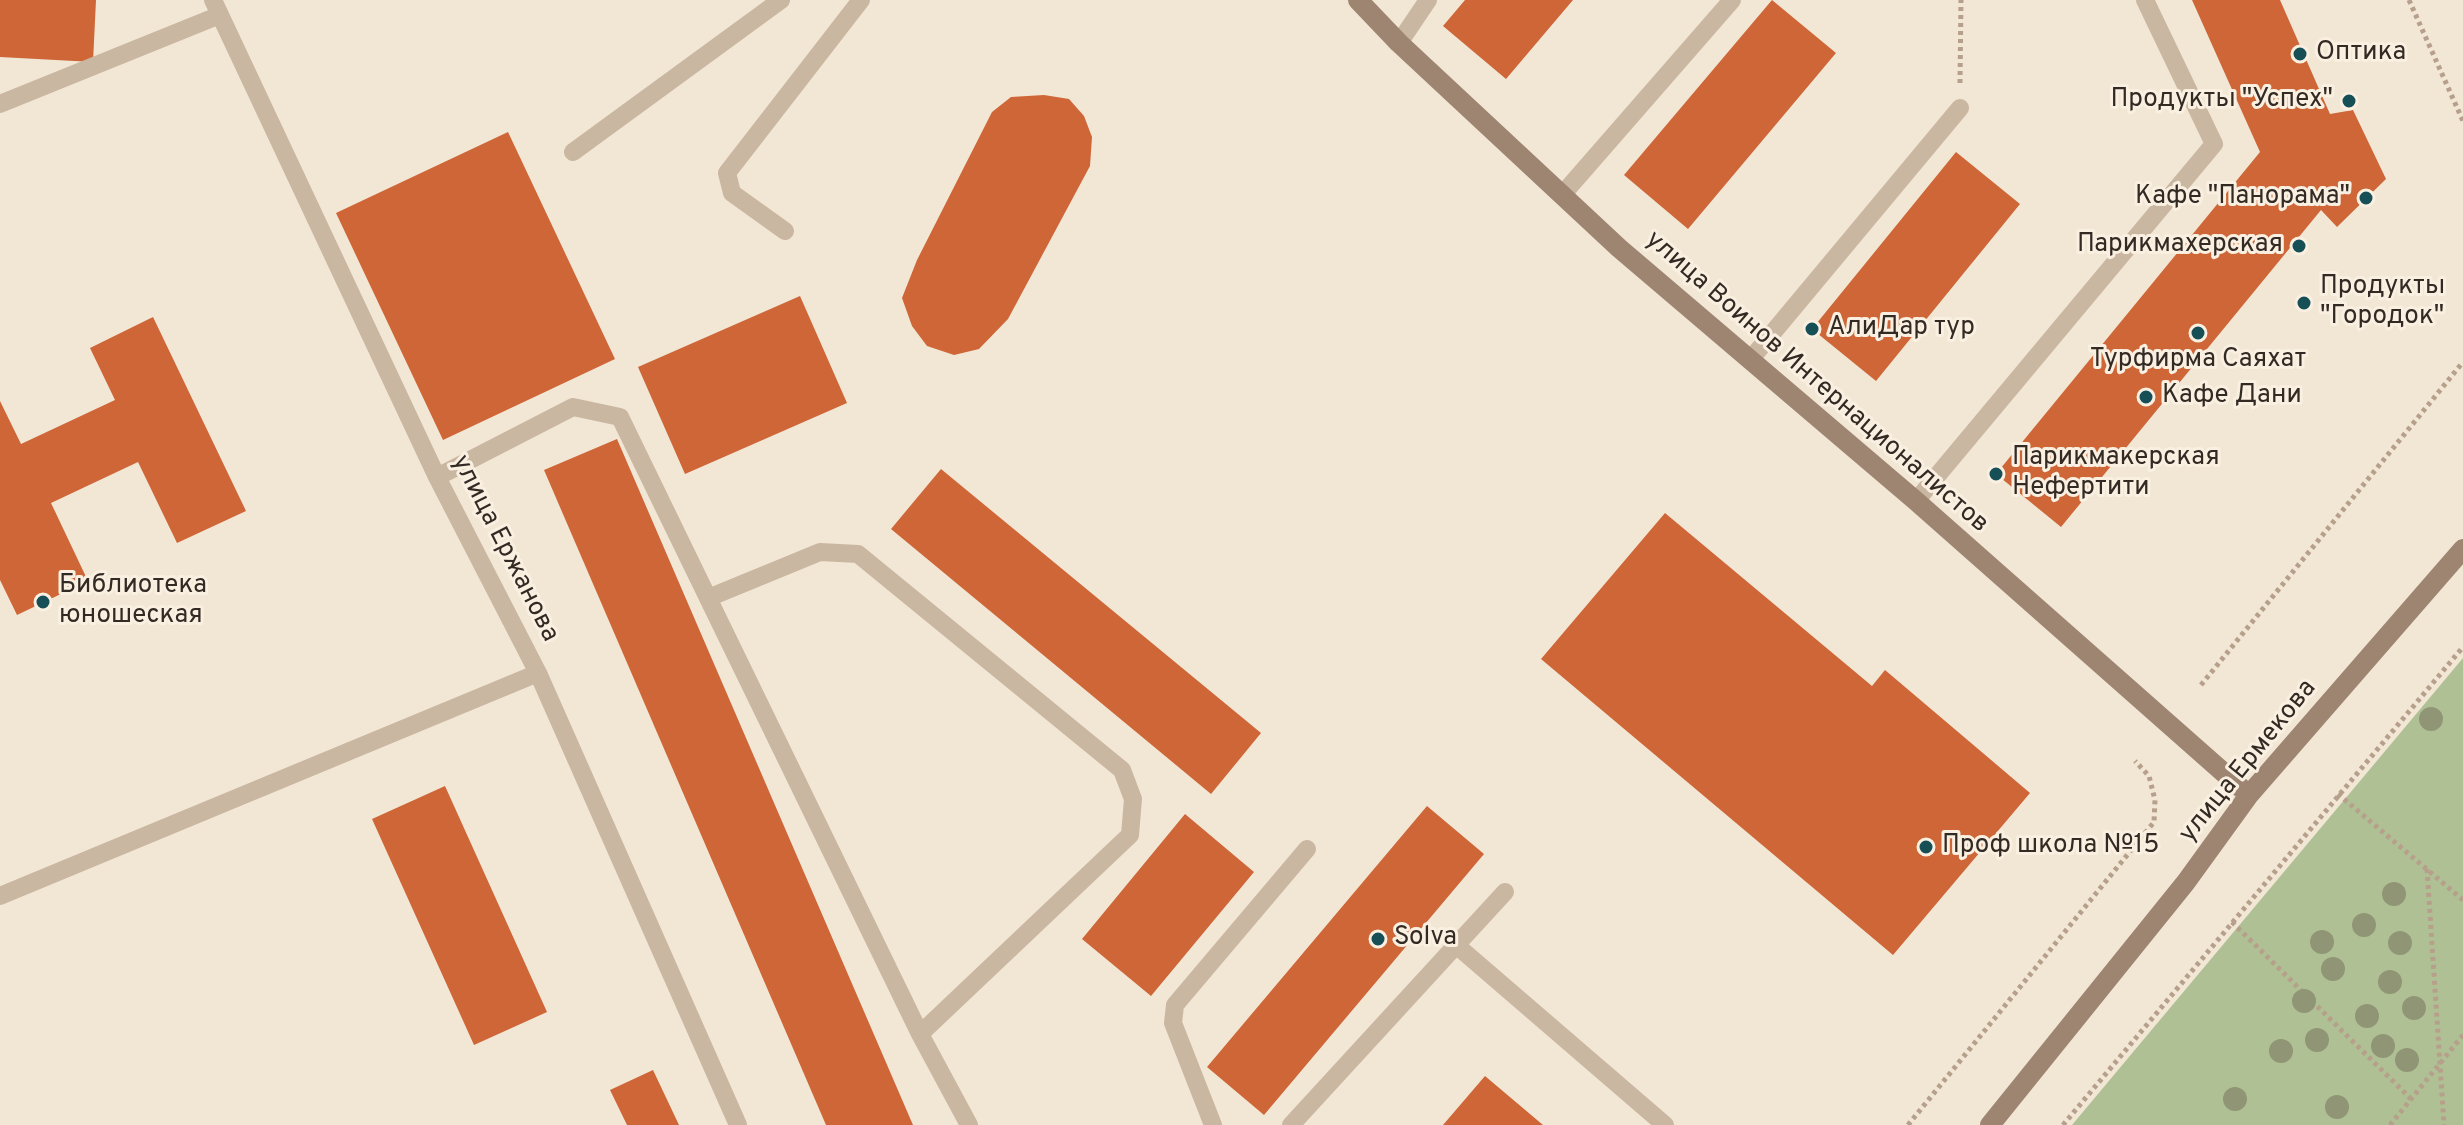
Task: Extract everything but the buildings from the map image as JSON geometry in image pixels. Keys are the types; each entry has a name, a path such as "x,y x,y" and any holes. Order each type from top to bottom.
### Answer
{"main road":[{"name":"улица Воинов Интернационалистов","path":"1358,0 1399,43 1562,195 2249,795"},
{"name":"улица Ермекова","path":"1990,1125 2186,882 2249,795 2463,549"}],"lane":[{"path":"573,152 781,0"},
{"path":"785,231 732,193 727,173 861,0"},
{"path":"1399,43 1428,0"},
{"path":"1562,195 1732,0"},
{"path":"1916,501 2214,144 2145,0"},
{"path":"0,104 217,7"},
{"name":"улица Ержанова","path":"217,7 437,477 538,673 738,1125"},
{"path":"1750,360 1960,108"},
{"path":"437,477 573,407 620,417 920,1034 969,1125"},
{"path":"708,598 820,552 858,554 1122,770 1133,799 1130,835 920,1034"},
{"path":"0,896 538,673"},
{"path":"1213,1125 1173,1023 1175,1005 1307,849"},
{"path":"1291,1125 1505,892"},
{"path":"1456,945 1665,1125"}],"path":[{"path":"1960,108 1961,0"},
{"path":"2409,0 2463,121"},
{"path":"2201,685 2463,362"},
{"path":"2063,1125 2463,647"},
{"path":"1908,1125 2154,822 2155,800 2149,776 2135,761"},
{"path":"2338,794 2463,900"},
{"path":"2427,869 2444,1125"},
{"path":"2232,922 2411,1099"},
{"path":"2390,1125 2463,1035"}],"green space":[{"path":"2463,658 2463,1125 2072,1125"}],"place":[{"name":"Оптика","path":"2300,54"},
{"name":"Продукты \"Успех\"","path":"2349,101"},
{"name":"Кафе \"Панорама\"","path":"2366,198"},
{"name":"Парикмахерская","path":"2299,246"},
{"name":"Продукты \"Городок\"","path":"2304,303"},
{"name":"АлиДар тур","path":"1812,329"},
{"name":"Турфирма Саяхат","path":"2198,333"},
{"name":"Кафе Дани","path":"2146,397"},
{"name":"Парикмакерская Нефертити","path":"1996,474"},
{"name":"Библиотека юношеская","path":"43,602"},
{"name":"Проф школа №15","path":"1926,847"},
{"name":"Solva","path":"1378,939"}]}
